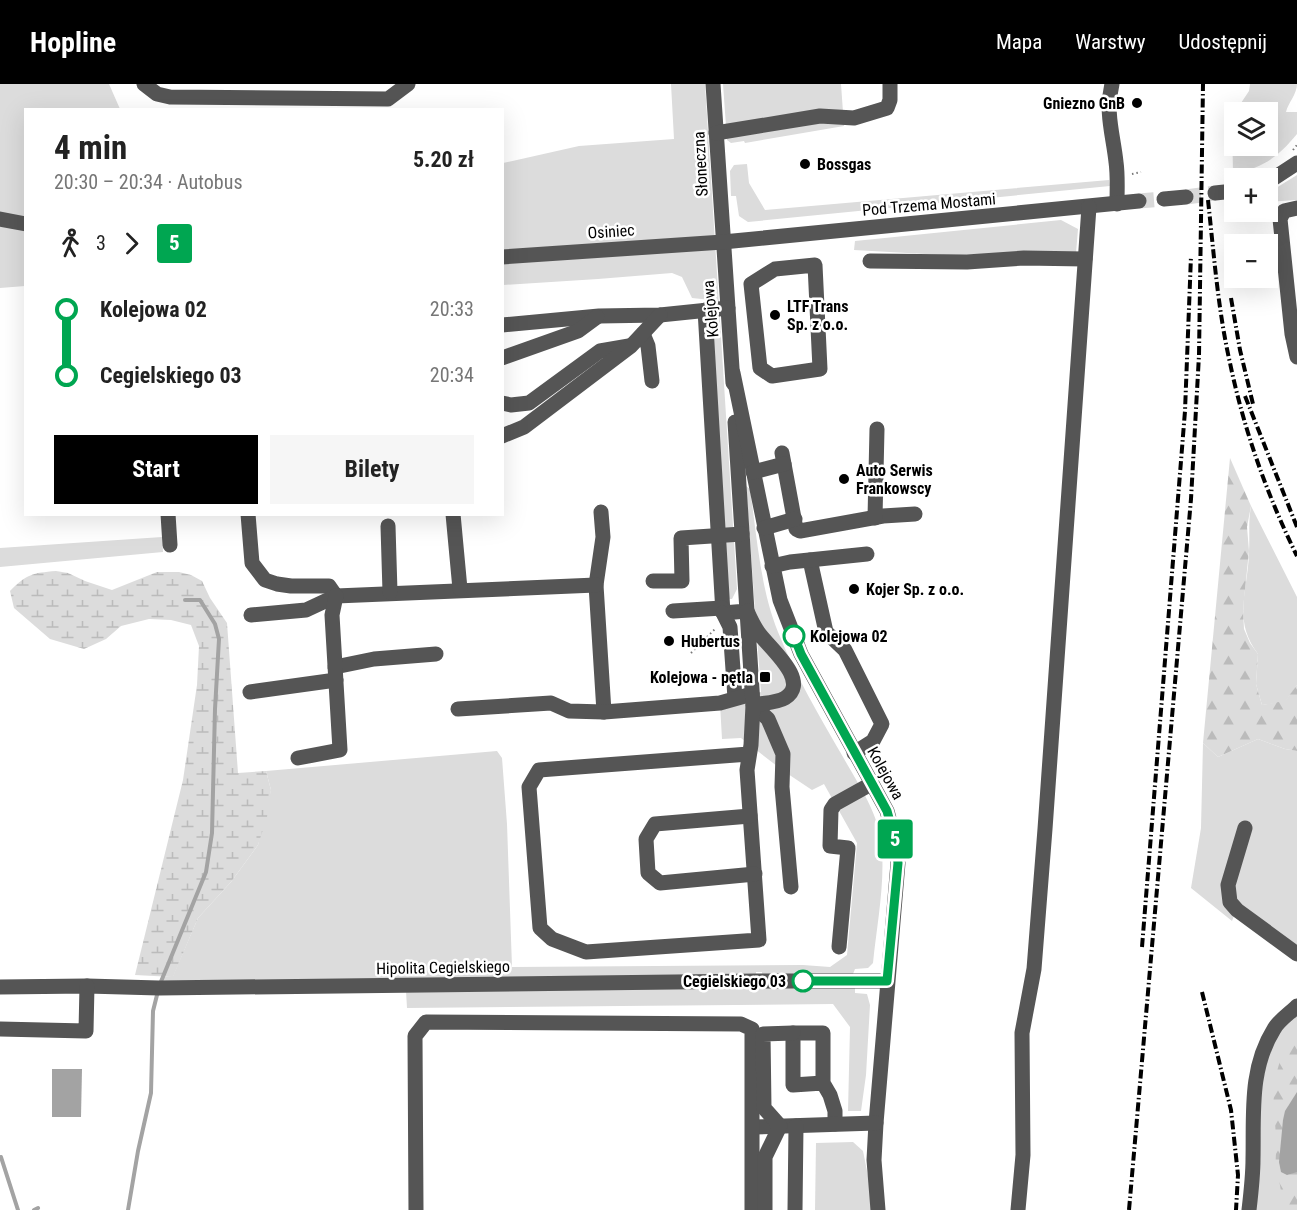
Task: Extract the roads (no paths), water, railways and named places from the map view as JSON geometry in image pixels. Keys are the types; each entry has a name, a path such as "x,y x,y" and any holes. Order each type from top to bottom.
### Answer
{"street":[{"path":"144,84 157,94 170,97 370,91 388,99 408,84"},
{"name":"Słoneczna","path":"713,84 723,242"},
{"path":"716,133 820,116 854,118 887,108 890,100 890,84"},
{"path":"1112,84 1109,96 1110,132 1116,162 1117,204"},
{"path":"1278,175 1297,163"},
{"path":"1215,193 1224,192"},
{"path":"1164,199 1186,197"},
{"name":"Pod Trzema Mostami","path":"723,242 1139,201"},
{"path":"1018,1210 1023,1155 1022,1033 1034,969 1089,207"},
{"path":"1297,208 1284,211 1280,219 1292,334 1297,357"},
{"path":"0,219 24,224"},
{"name":"Osiniec","path":"504,257 723,242"},
{"name":"Kolejowa","path":"723,242 752,700 785,698 792,689 794,681 790,671 758,632 747,611"},
{"path":"870,261 967,262 1024,258 1085,260"},
{"path":"733,373 760,368 772,376 820,369 815,265 775,269 751,284 760,368"},
{"path":"504,325 599,316 660,315 728,308"},
{"path":"705,310 723,611 730,627 735,698"},
{"path":"504,435 524,427 631,346 660,315"},
{"path":"504,357 578,331 599,316"},
{"path":"642,334 648,346 652,381"},
{"path":"504,403 529,403 600,351 631,346"},
{"name":"Kolejowa","path":"733,373 780,600 801,654 887,811 895,840 898,863 874,1160 878,1210"},
{"path":"875,518 876,429"},
{"path":"712,433 736,430"},
{"path":"753,472 783,459 796,529 800,531 875,518 915,514"},
{"path":"601,512 603,537 596,585 604,712"},
{"path":"168,516 170,545"},
{"path":"248,516 252,563 265,580 291,586 329,586 336,596 332,615 340,750 298,758"},
{"path":"453,516 460,590"},
{"path":"764,528 795,519"},
{"path":"388,526 390,592"},
{"path":"653,581 682,581 681,538 742,534"},
{"path":"772,566 867,554"},
{"path":"810,560 826,632 845,650 882,724 873,741 854,753"},
{"path":"251,615 306,610 336,596 596,585"},
{"path":"672,611 747,611"},
{"path":"249,692 335,673 374,659 436,654"},
{"path":"458,709 551,703 569,711 604,712 720,704 735,698 752,700 768,719 783,754 782,787 790,887"},
{"path":"749,754 539,770 529,787 540,928 552,939 586,952 759,940 747,770 751,745 752,700"},
{"path":"839,947 848,848 830,846 831,810 835,804 871,784"},
{"path":"750,816 655,824 646,839 648,873 660,883 755,874"},
{"path":"1245,828 1231,872 1227,893 1230,902 1297,954"},
{"name":"Hipolita Cegielskiego","path":"0,987 159,988 887,981"},
{"path":"0,1029 86,1030 87,986"},
{"path":"1250,1210 1253,1100 1256,1074 1262,1052 1275,1026 1297,1006"},
{"path":"416,1210 415,1036 426,1022 741,1024 752,1029 752,1210"},
{"path":"795,1210 788,1126 764,1108 763,1034 823,1033 823,1083 835,1111 835,1124"},
{"path":"793,1034 793,1085 823,1083"},
{"path":"753,1127 876,1123"},
{"path":"765,1210 765,1157 788,1126"}],"waterway":[{"path":"160,984 206,872 212,833 219,639 215,624 200,600 185,600"},
{"path":"128,1210 151,1093 153,1011 158,991"},
{"path":"1,1157 18,1210"},
{"path":"34,1210 38,1208"}],"tunnel":[{"path":"1186,197 1215,193"},
{"path":"1139,201 1164,199"}],"railway":[{"path":"1129,1210 1191,499 1199,355 1203,84"},
{"path":"1208,200 1219,303 1242,413 1276,510 1297,556"},
{"path":"1142,947 1185,411 1191,256"},
{"path":"1231,298 1253,404"},
{"path":"1245,396 1297,527"},
{"path":"1202,992 1231,1110 1238,1175 1236,1210"}],"place":[{"name":"Gniezno GnB","path":"1137,103"},
{"name":"Bossgas","path":"805,164"},
{"name":"LTF Trans Sp. z o.o.","path":"775,315"},
{"name":"Auto Serwis Frankowscy","path":"844,479"},
{"name":"Kojer Sp. z o.o.","path":"854,589"},
{"name":"Kolejowa 02","path":"794,636"},
{"name":"Hubertus","path":"669,641"},
{"name":"Kolejowa - pętla","path":"765,677"},
{"name":"Cegielskiego 03","path":"803,981"}]}
